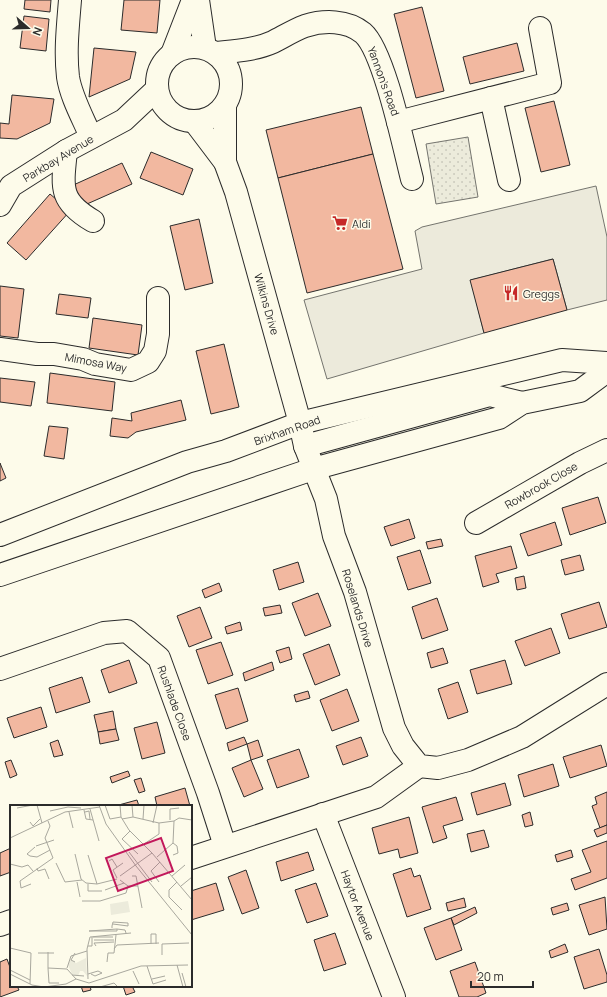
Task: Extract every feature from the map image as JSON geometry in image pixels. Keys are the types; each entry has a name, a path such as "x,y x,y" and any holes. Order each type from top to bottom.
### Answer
{"street":[{"path":"70,0 66,41 68,78 74,97 91,137"},
{"path":"193,0 172,54 160,71 157,89 162,104 171,114 194,121 204,120 216,114 225,106"},
{"path":"198,0 211,51"},
{"name":"Yannon's Road","path":"211,51 251,50 272,43 305,26 335,21 353,26 364,33 377,55 398,122 412,178"},
{"path":"398,122 550,83 540,28"},
{"path":"172,54 191,47 211,51 228,67 232,82"},
{"path":"232,82 240,64 251,50"},
{"name":"Wilkins Drive","path":"225,162 225,106 231,93 232,82"},
{"name":"Parkbay Avenue","path":"0,205 6,183 124,120 157,89"},
{"path":"491,98 509,180"},
{"name":"Parkbay Avenue","path":"124,120 171,114"},
{"name":"Wilkins Drive","path":"194,121 225,162 236,192 300,423 305,446"},
{"path":"66,151 62,184 76,211 93,221"},
{"name":"Mimosa Way","path":"0,349 37,354 54,354 84,359 95,364 131,370 148,362 155,351 158,334 158,298"},
{"name":"Brixham Road","path":"0,535 187,462 226,452 300,423 562,360 607,363"},
{"path":"0,575 313,469 499,418 522,403 580,391 607,371"},
{"path":"305,446 490,396 522,403"},
{"name":"Roselands Drive","path":"305,446 326,499 334,536 355,592 394,728 403,746 418,766"},
{"name":"Rowbrook Close","path":"476,523 580,463 607,450"},
{"name":"Rushlade Close","path":"0,669 104,633 127,630 158,658 208,793 225,846"},
{"path":"192,858 376,797 418,766 438,768 468,760 522,737 606,688"},
{"name":"Haytor Avenue","path":"323,814 394,997"},
{"path":"0,925 10,921"}],"shaded area":[{"path":"468,137 478,197 436,204 426,144"},
{"path":"596,186 607,237 607,300 567,310 553,259 471,280 484,333 327,379 304,300 422,269 415,231 422,227"}],"building":[{"path":"25,0 51,0 50,12 24,9"},
{"path":"124,0 160,0 157,33 121,30"},
{"path":"422,7 444,91 416,98 394,14"},
{"path":"24,16 49,19 46,51 20,48"},
{"path":"517,43 524,71 470,84 463,57"},
{"path":"94,48 136,52 130,79 89,97"},
{"path":"12,95 54,99 50,123 17,139 0,138 0,123 9,124"},
{"path":"554,101 570,165 541,172 525,108"},
{"path":"361,107 373,154 278,178 266,130"},
{"path":"151,152 193,169 183,195 140,178"},
{"name":"Aldi","path":"373,154 403,269 307,293 278,178"},
{"path":"122,163 132,184 78,208 69,187"},
{"path":"50,194 70,211 26,260 7,243"},
{"path":"199,219 213,283 185,290 170,226"},
{"path":"553,259 567,310 484,333 470,280"},
{"path":"0,286 24,289 18,338 0,336"},
{"path":"59,294 91,298 88,318 56,314"},
{"path":"93,318 142,325 138,355 89,348"},
{"path":"224,344 239,407 211,414 196,351"},
{"path":"50,373 115,382 112,411 47,403"},
{"path":"0,378 35,382 31,406 0,402"},
{"path":"181,400 186,420 136,432 128,438 110,436 112,418 132,421 131,413"},
{"path":"49,426 68,428 64,459 44,456"},
{"path":"0,463 6,478 0,481"},
{"path":"598,497 606,523 570,535 562,508"},
{"path":"409,519 415,538 391,546 384,527"},
{"path":"555,522 562,545 528,556 520,534"},
{"path":"441,539 443,546 428,549 426,542"},
{"path":"511,546 517,568 496,574 499,582 483,587 475,556"},
{"path":"420,550 431,583 408,590 397,557"},
{"path":"580,555 584,570 565,575 561,560"},
{"path":"298,562 304,582 279,590 273,570"},
{"path":"524,576 526,588 517,590 515,578"},
{"path":"219,583 222,591 205,598 202,590"},
{"path":"318,593 331,626 305,636 292,603"},
{"path":"437,598 448,630 422,639 412,607"},
{"path":"599,602 607,627 569,639 561,614"},
{"path":"280,605 282,613 265,616 263,608"},
{"path":"200,607 212,638 189,647 177,616"},
{"path":"240,622 242,630 227,634 225,627"},
{"path":"551,628 560,653 525,666 515,641"},
{"path":"221,642 233,675 208,684 196,650"},
{"path":"329,644 340,675 315,685 303,654"},
{"path":"289,647 292,659 280,663 276,651"},
{"path":"443,648 448,663 431,668 427,653"},
{"path":"129,660 137,683 109,693 101,670"},
{"path":"505,660 512,684 477,694 470,670"},
{"path":"272,662 274,670 245,681 243,673"},
{"path":"82,677 90,702 56,713 49,688"},
{"path":"458,682 468,712 448,719 438,689"},
{"path":"238,688 248,721 226,729 215,695"},
{"path":"347,689 359,721 332,731 320,700"},
{"path":"308,691 310,698 296,702 294,695"},
{"path":"41,707 47,727 14,738 7,718"},
{"path":"113,711 116,729 98,732 94,715"},
{"path":"157,722 165,753 142,759 134,728"},
{"path":"116,729 119,740 100,744 98,732"},
{"path":"244,737 247,744 229,751 227,743"},
{"path":"361,737 368,756 343,765 336,746"},
{"path":"58,740 63,755 54,757 50,743"},
{"path":"258,740 263,756 251,760 247,744"},
{"path":"601,745 607,766 570,778 563,757"},
{"path":"299,749 309,777 277,788 267,760"},
{"path":"11,760 17,775 10,778 5,762"},
{"path":"251,760 263,789 244,797 232,768"},
{"path":"553,764 559,786 524,797 518,775"},
{"path":"128,771 130,776 112,783 110,777"},
{"path":"141,778 145,791 139,793 134,780"},
{"path":"505,783 511,805 477,815 471,793"},
{"path":"185,788 190,805 157,805 155,797"},
{"path":"607,792 607,825 600,828 592,806 597,804 595,797"},
{"path":"456,797 463,820 443,826 447,838 433,843 422,807"},
{"path":"137,800 139,805 119,805"},
{"path":"530,812 533,825 525,827 522,815"},
{"path":"409,817 418,853 400,858 398,849 379,854 372,828"},
{"path":"607,825 607,833 597,837 594,830"},
{"path":"484,830 489,847 471,852 467,834"},
{"path":"607,841 607,878 575,890 571,879 591,872 582,850"},
{"path":"10,848 10,872 0,876 0,853"},
{"path":"571,850 573,857 557,862 555,855"},
{"path":"308,852 314,870 281,881 276,862"},
{"path":"411,868 414,877 420,875 431,909 407,917 393,874"},
{"path":"246,870 259,908 242,914 228,877"},
{"path":"216,883 224,910 192,920 192,891"},
{"path":"316,883 328,916 307,923 295,890"},
{"path":"605,897 607,929 589,935 579,905"},
{"path":"464,898 466,907 448,911 446,903"},
{"path":"567,903 569,910 553,915 551,908"},
{"path":"475,907 477,913 454,925 451,918"},
{"path":"451,918 462,950 436,960 424,928"},
{"path":"335,933 346,964 324,971 314,940"},
{"path":"565,944 568,952 551,958 549,951"},
{"path":"599,949 607,975 607,982 584,989 574,957"},
{"path":"7,959 10,967 10,987 18,987 19,990 0,997 0,962"},
{"path":"475,962 486,993 477,997 459,997 450,971"},
{"path":"81,987 90,987 91,990 83,992"},
{"path":"123,987 132,987 135,992 126,995"}],"place":[{"name":"Aldi","path":"340,223"},
{"name":"Greggs","path":"511,293"}]}
